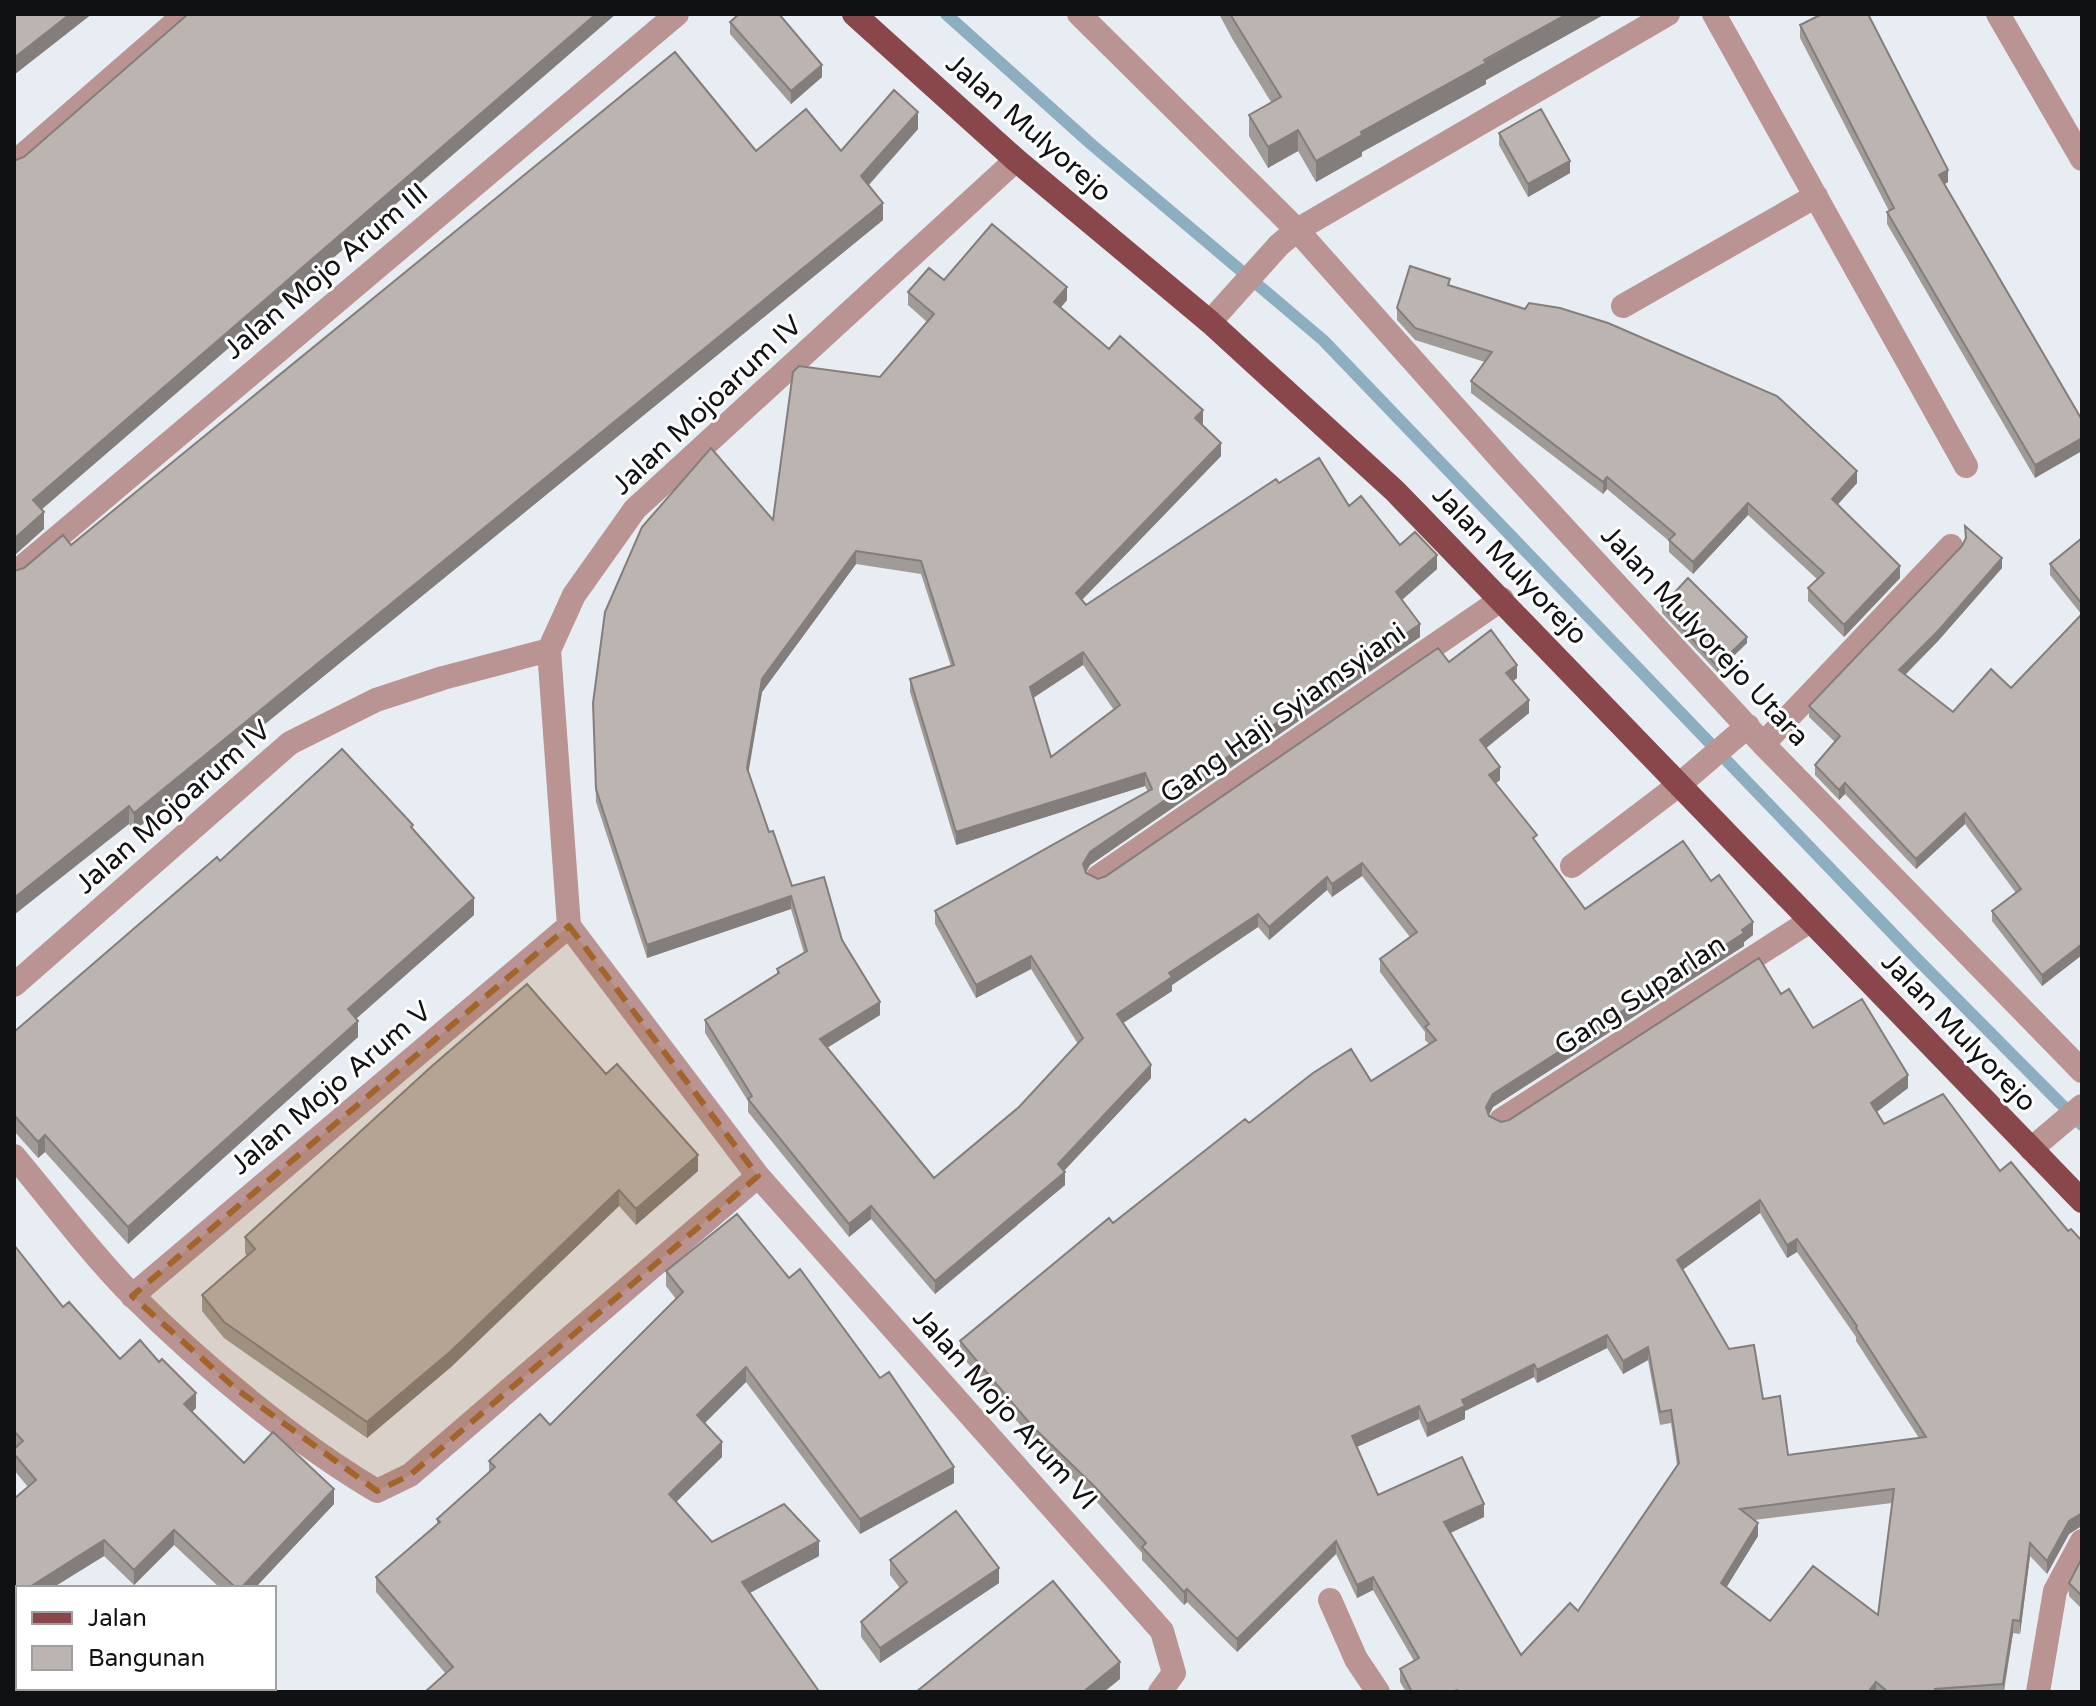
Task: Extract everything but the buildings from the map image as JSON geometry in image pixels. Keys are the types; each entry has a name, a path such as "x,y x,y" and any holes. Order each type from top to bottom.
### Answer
{"main road":[{"name":"Jalan Mulyorejo","path":"854,14 1016,160 1210,322 1395,491 1502,599 1688,776 1810,921 2038,1143 2082,1201"}],"street":[{"path":"14,163 185,14"},
{"name":"Jalan Mojo Arum III","path":"14,574 677,14"},
{"name":"Jalan Mulyorejo Utara","path":"1079,14 1507,466 1747,737 2082,1071"},
{"path":"1210,322 1288,238 1668,14"},
{"path":"1714,14 1966,466"},
{"path":"1998,14 2082,159"},
{"name":"Jalan Mojoarum IV","path":"14,985 290,743 376,700 443,678 549,650 574,595 635,509 1016,160"},
{"path":"1623,306 1816,196"},
{"path":"1572,866 1688,776 1747,737 1951,546"},
{"name":"Gang Haji Syiamsyiani","path":"1098,877 1502,599"},
{"path":"549,650 569,926"},
{"name":"Gang Suparlan","path":"1501,1120 1810,921"},
{"name":"Jalan Mojo Arum VI","path":"569,926 758,1176 1162,1631 1174,1673 1160,1692"},
{"name":"Jalan Mojo Arum V","path":"132,1296 569,926"},
{"path":"2038,1143 2082,1106"},
{"path":"14,1156 132,1296 235,1388 345,1472 377,1491 410,1475 758,1176"},
{"path":"2038,1692 2055,1591 2082,1541"},
{"path":"1330,1600 1356,1659 1378,1692"}],"highlighted area":[{"path":"569,926 758,1176 410,1475 377,1491 235,1388 132,1296"}],"waterway":[{"path":"946,14 1091,144 1323,340 1919,961 2082,1125"}]}
